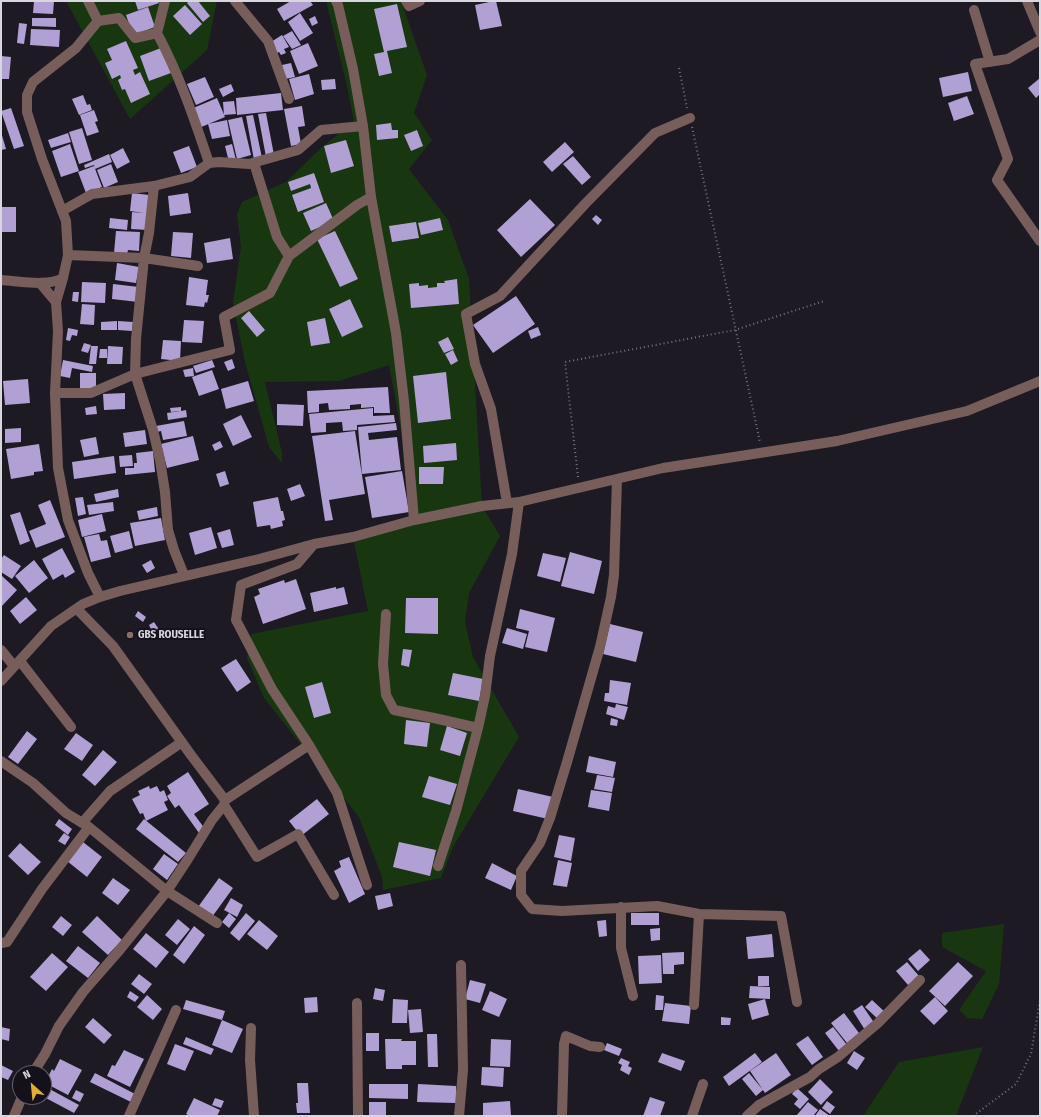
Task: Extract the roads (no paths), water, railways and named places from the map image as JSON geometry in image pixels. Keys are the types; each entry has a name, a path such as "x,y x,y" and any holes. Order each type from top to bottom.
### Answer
{"street":[{"path":"88,1 98,21"},
{"path":"165,1 157,33 171,60 180,82 195,120 209,163"},
{"path":"235,1 268,41 289,99"},
{"path":"336,1 347,41 363,126 371,197 396,333 404,401 414,520"},
{"path":"406,1 409,6 420,1"},
{"path":"1027,1 1040,32"},
{"path":"974,10 990,62"},
{"path":"100,597 88,573 68,520 58,468 55,393 58,331 56,302 68,256 66,221 40,152 27,112 27,95 33,82 76,48 98,21 119,18 134,38 157,33"},
{"path":"1040,40 1008,59 975,64 1008,159 997,180 1040,241"},
{"path":"507,503 491,409 475,364 466,314 500,296 586,203 655,133 690,118"},
{"path":"62,211 92,194 154,186 190,177 209,163 254,163 298,150 321,130 363,126"},
{"path":"254,163 277,237 289,256"},
{"path":"154,186 149,233 144,258 136,339 135,374 153,430 160,460 165,492 168,530 184,575"},
{"path":"55,393 91,393 135,374 230,350 224,317 270,293 289,256 356,205 371,197"},
{"path":"68,256 144,258 198,266"},
{"path":"1,280 40,283 58,282 63,278"},
{"path":"40,283 56,302"},
{"path":"1,681 51,626 83,604 100,597 184,575 259,559 314,544 353,537 414,520 482,506 519,502 663,468 837,441 967,411 1040,381"},
{"path":"617,479 612,597 602,640 550,818 540,843 521,871 521,894 532,909 562,910 657,906 699,914 780,916 797,1002"},
{"path":"438,866 456,811 478,728 485,696 490,656 512,554 519,502"},
{"path":"314,544 297,564 241,584 236,620 272,688 309,745 337,793 367,885"},
{"path":"77,609 113,646 225,802 257,857 298,834 334,895"},
{"path":"386,614 383,664 386,695 394,710 478,728"},
{"path":"1,650 17,663 71,727"},
{"path":"1,943 7,942 85,825 110,791 182,742"},
{"path":"38,1065 59,1026 83,992 118,952 167,891 225,802 309,745"},
{"path":"1,761 33,783 66,813 85,825 167,891 217,923"},
{"path":"621,907 621,948 633,996"},
{"path":"694,1005 699,914"},
{"path":"458,1116 463,1070 461,965"},
{"path":"747,1116 759,1105 810,1077 819,1069 838,1057 842,1052 878,1023 920,980"},
{"path":"358,1003 358,1116"},
{"path":"129,1116 176,1010"},
{"path":"251,1028 250,1060 254,1116"},
{"path":"562,1116 564,1044 566,1036 590,1046 600,1047"},
{"path":"692,1116 703,1084"},
{"path":"14,1116 19,1105"}],"place":[{"name":"GBS ROUSELLE","path":"130,635"}]}
